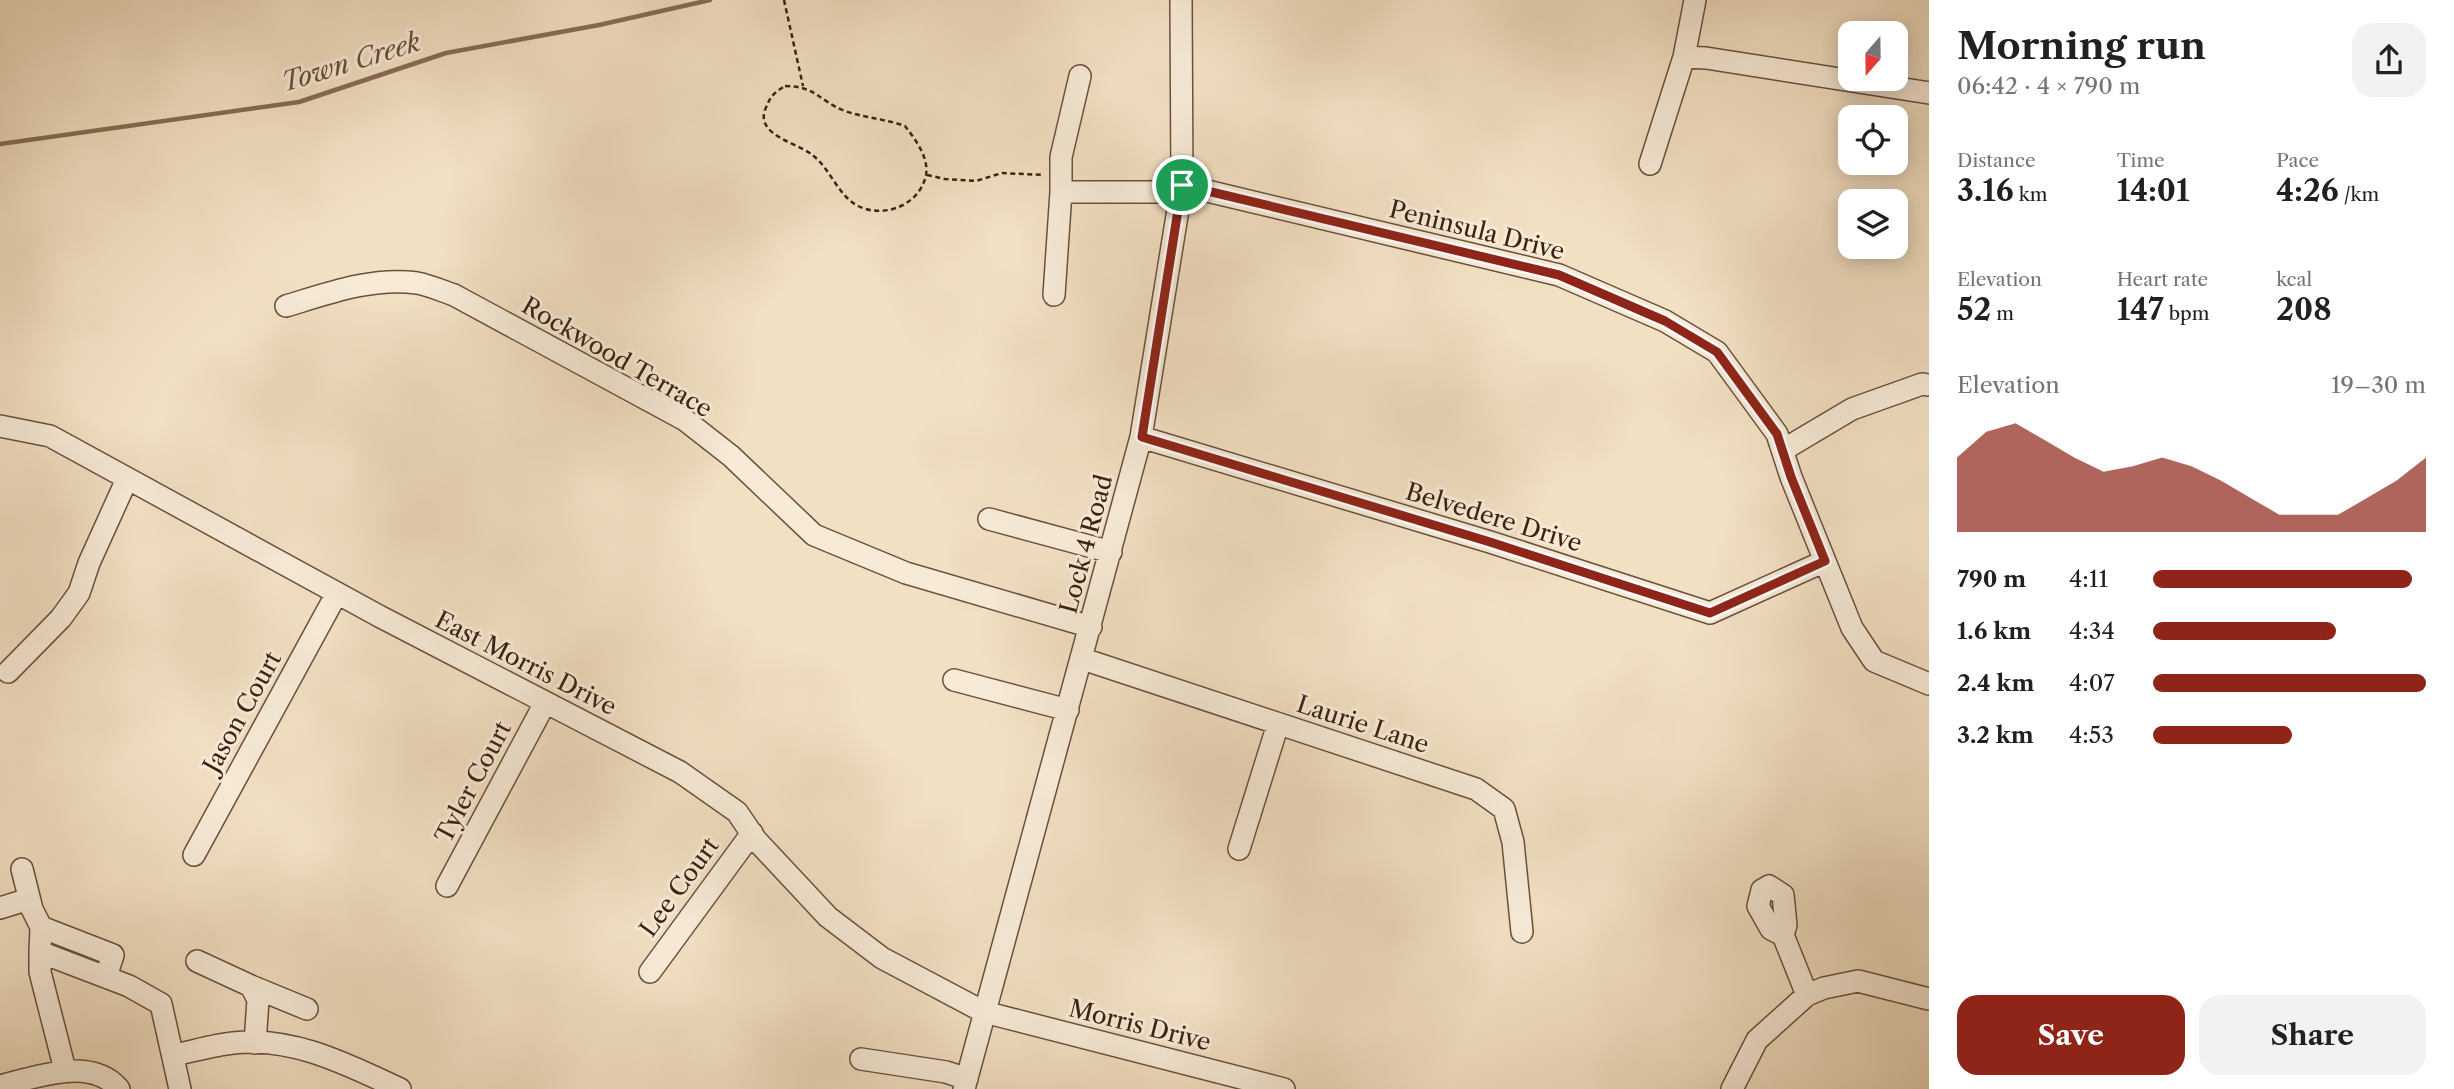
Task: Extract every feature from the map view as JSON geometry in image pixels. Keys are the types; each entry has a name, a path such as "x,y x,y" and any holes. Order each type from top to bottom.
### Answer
{"street":[{"name":"Lock 4 Road","path":"965,1084 1142,437 1181,188 1181,0"},
{"path":"1650,164 1684,57 1695,0"},
{"path":"1684,57 1706,58 1929,93"},
{"path":"1054,295 1061,157 1080,76"},
{"name":"Peninsula Drive","path":"1061,184 1181,188 1559,275 1665,321 1717,352 1777,434 1852,628 1874,661 1929,684"},
{"name":"Rockwood Terrace","path":"286,306 358,285 393,281 419,284 454,295 685,420 730,456 814,535 906,573 1091,627"},
{"path":"1783,450 1852,409 1922,384 1929,385"},
{"name":"East Morris Drive","path":"0,426 50,436 337,593 680,772 737,812 752,833 828,917 882,958 984,1012"},
{"name":"Belvedere Drive","path":"1142,437 1490,542 1710,613 1825,561"},
{"path":"8,672 61,618 79,593 89,563 127,479"},
{"path":"989,519 1111,552"},
{"name":"Jason Court","path":"194,855 337,593"},
{"name":"Laurie Lane","path":"1083,659 1476,789 1504,809 1513,842 1522,932"},
{"path":"954,680 1068,710"},
{"name":"Tyler Court","path":"447,886 545,703"},
{"path":"1239,849 1278,724"},
{"name":"Lee Court","path":"649,972 752,833"},
{"path":"22,869 29,899 41,927 40,972 65,1070"},
{"path":"0,908 29,899"},
{"path":"41,927 113,955 106,977"},
{"path":"1783,935 1807,995"},
{"path":"40,952 129,986 161,1004 180,1089"},
{"path":"197,961 307,1009"},
{"path":"1732,1089 1757,1040 1807,995 1824,988 1858,981 1929,999"},
{"path":"251,986 258,1000 255,1043"},
{"name":"Morris Drive","path":"984,1012 1283,1089"},
{"path":"174,1055 234,1043 275,1044 340,1061 400,1089"},
{"path":"861,1059 946,1072 965,1084"},
{"path":"0,1086 65,1070 99,1074 119,1089"}],"path":[{"path":"784,0 803,86"},
{"path":"785,86 803,86 845,111 905,126 925,159 926,174 918,191 899,208 887,212 859,206 848,198 811,153 791,145 769,129 764,114 772,94 785,86"},
{"path":"926,174 945,179 976,181 1002,173 1061,184"}],"waterway":[{"name":"Town Creek","path":"0,144 299,102 446,53 599,25 710,0"}],"route":[{"path":"1182,185 1559,275 1665,321 1717,352 1777,434 1791,477 1825,561 1710,613 1490,542 1142,437 1182,185"}]}
